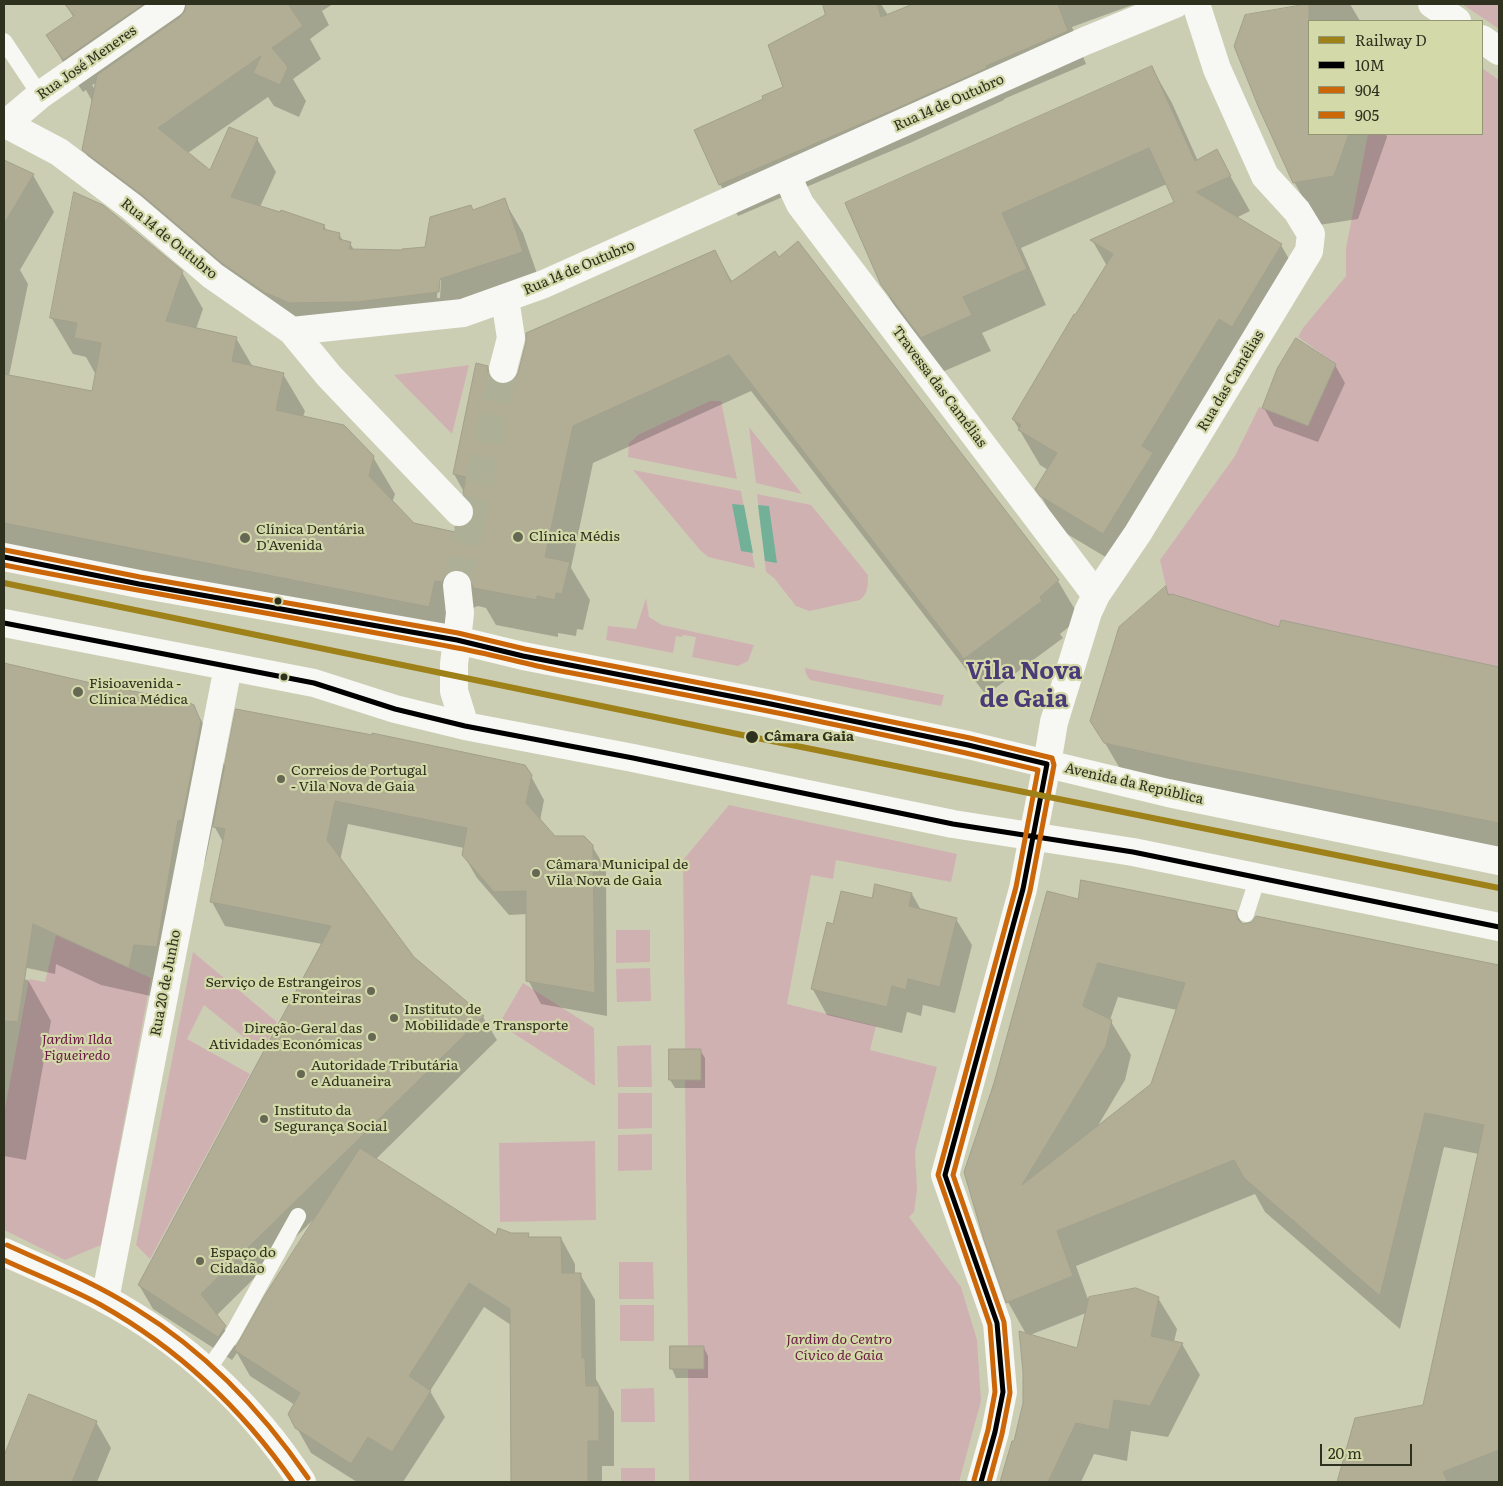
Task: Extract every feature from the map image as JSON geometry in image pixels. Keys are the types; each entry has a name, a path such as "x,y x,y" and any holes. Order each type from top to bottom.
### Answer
{"street":[{"name":"Rua José Meneres","path":"4,123 40,95 172,4"},
{"name":"Rua 14 de Outubro","path":"4,123 59,152 132,207 213,276 292,331 463,313 505,299 544,284 1085,42 1175,4"},
{"name":"Rua das Camélias","path":"981,1482 995,1432 1003,1392 997,1323 946,1175 1024,889 1054,722 1088,612 1096,595 1138,533 1309,251 1311,234 1297,210 1265,176 1217,69 1196,4"},
{"path":"1432,4 1456,20"},
{"path":"1483,40 1499,51"},
{"name":"Travessa das Camélias","path":"787,176 800,204 1096,595"},
{"path":"503,369 511,338 505,299"},
{"path":"292,331 330,376 459,512"},
{"name":"Avenida da República","path":"4,557 130,582 457,640 523,656 766,703 968,745 1168,793 1499,860"},
{"path":"457,585 460,614 454,664 454,691 465,726"},
{"path":"4,623 228,668 314,683 395,709 465,726 633,758 946,822 1134,852 1499,927"},
{"name":"Rua 20 de Junho","path":"105,1299 228,668"},
{"path":"4,1252 105,1299 157,1331 207,1371 243,1404 265,1429 302,1482"}],"lane":[{"path":"4,41 40,95"},
{"path":"1246,914 1258,877"},
{"path":"207,1371 232,1335 298,1216"}],"green space":[{"path":"1462,4 1499,4 1499,29"},
{"path":"1483,69 1499,80 1499,667 1281,621 1279,630 1168,595 1160,560 1235,456 1259,407 1308,425 1336,364 1298,337 1303,328 1346,276 1346,248 1368,135 1483,135"},
{"path":"469,365 452,434 394,375"},
{"path":"710,401 721,401 737,479 628,457 629,443 638,435"},
{"path":"749,427 802,494 756,483"},
{"path":"633,470 741,491 755,568 708,557"},
{"path":"757,494 811,505 868,575 865,595 860,600 809,611 796,606 774,578 766,572"},
{"path":"646,598 649,617 662,625 754,645 748,661 738,666 692,657 696,637 683,635 682,637 676,636 673,653 606,640 608,626 636,629"},
{"path":"805,668 944,695 941,706 810,680"},
{"name":"Jardim do Centro Cívico de Gaia","path":"729,805 957,854 951,882 836,860 833,879 811,875 787,1004 876,1026 870,1050 937,1067 915,1151 917,1190 914,1212 909,1217 961,1287 977,1340 981,1401 959,1482 689,1482 688,1369 704,1369 704,1347 688,1346 685,1080 701,1080 701,1049 685,1049 683,860"},
{"path":"616,930 650,930 650,962 616,963"},
{"name":"Jardim Ilda Figueiredo","path":"56,935 151,978 101,1245 65,1260 4,1230 4,1114 29,979 45,982"},
{"path":"193,952 277,1022 262,1052 204,1005 187,1039 250,1074 150,1259 136,1245"},
{"path":"650,968 651,1001 617,1002 616,969"},
{"path":"523,983 594,1028 595,1086 499,1024"},
{"path":"651,1045 652,1087 618,1087 617,1046"},
{"path":"618,1093 652,1093 652,1128 618,1129"},
{"path":"652,1134 652,1170 618,1171 618,1135"},
{"path":"595,1141 596,1220 500,1222 499,1143"},
{"path":"619,1262 653,1262 654,1299 619,1299"},
{"path":"620,1305 654,1305 654,1341 620,1341"},
{"path":"654,1388 655,1422 621,1422 621,1389"},
{"path":"621,1468 655,1468 655,1482 621,1482"}],"shaded area":[{"path":"732,504 744,505 753,553 741,551"},
{"path":"758,505 769,506 777,563 765,561"}],"building":[{"path":"65,4 144,4 63,60 46,35 74,16"},
{"path":"186,4 288,4 303,26 272,48 288,67 280,85 253,73 261,56 158,128 210,170 229,127 258,138 231,197 280,212 281,210 325,225 323,229 340,233 339,239 351,242 349,249 402,250 425,247 430,217 471,205 473,210 505,198 523,252 440,279 439,292 357,302 289,303 264,292 223,264 142,195 82,150 97,75 180,17 185,11"},
{"path":"823,4 877,4 881,17 913,4 1058,4 1068,31 986,66 987,68 891,111 719,185 694,130 763,99 762,96 783,87 768,45 825,15"},
{"path":"1309,4 1308,135 1349,135 1334,176 1293,183 1258,106 1234,46 1245,15"},
{"path":"1152,66 1195,161 1217,149 1231,176 1196,192 1282,244 1232,327 1219,319 1142,446 1153,453 1103,534 1040,496 1035,489 1057,453 1018,430 1021,425 1012,419 1074,314 1113,254 1090,240 1174,202 1149,148 1002,213 1027,269 963,297 972,315 921,338 881,285 845,203"},
{"path":"4,160 34,174 4,224"},
{"path":"74,192 103,205 183,271 166,321 237,337 232,361 284,373 276,410 344,425 374,456 369,476 414,523 455,532 456,527 463,527 469,524 474,516 474,508 463,493 466,477 453,474 476,363 488,366 488,374 492,380 500,384 508,384 514,380 518,373 526,342 526,333 715,250 731,282 775,251 779,257 798,241 1059,580 1040,597 1042,601 964,659 729,355 573,426 545,557 570,562 562,594 556,593 555,600 537,596 537,600 473,588 469,575 464,571 456,569 447,573 442,582 435,581 429,607 4,523 4,374 92,391 101,343 74,338 77,323 50,318"},
{"path":"1296,338 1336,364 1308,426 1262,408 1277,369"},
{"path":"1166,586 1168,595 1172,594 1279,627 1281,620 1499,667 1499,823 1194,763 1104,743 1090,721 1119,627"},
{"path":"4,663 100,685 186,701 194,705 201,722 182,821 178,820 157,947 134,945 129,968 33,924 18,1022 4,1021"},
{"path":"236,709 372,735 372,733 525,765 532,775 526,803 555,836 584,836 593,845 595,993 526,981 526,891 494,892 462,855 467,828 335,801 327,840 414,957 484,1016 201,1294 226,1326 218,1337 138,1285 331,926 210,902 225,829 213,827"},
{"path":"1081,880 1236,911 1238,920 1243,924 1252,922 1256,916 1499,965 1499,1450 1443,1472 1448,1482 1337,1482 1355,1418 1423,1405 1484,1125 1425,1113 1380,1296 1244,1178 1234,1160 1057,1231 1073,1276 1006,1303 984,1240 964,1172 994,1083 1047,891 1078,899","holes":["1098,963 1185,983 1151,1084 1022,1185 1106,1046 1112,1020 1083,1006"]},
{"path":"875,884 912,893 909,906 957,918 940,987 908,979 906,990 892,986 887,1007 811,989 827,922 833,924 841,891 872,898"},
{"path":"669,1049 701,1049 701,1080 669,1080"},
{"path":"360,1148 496,1235 498,1228 511,1233 529,1233 528,1237 561,1237 562,1273 581,1273 582,1358 585,1358 586,1386 599,1386 599,1441 588,1441 588,1482 511,1482 510,1309 469,1283 409,1376 431,1391 392,1452 368,1437 351,1464 295,1428 288,1414 300,1393 234,1350 265,1295"},
{"path":"1136,1288 1159,1297 1151,1336 1183,1343 1150,1406 1114,1400 1109,1430 1076,1423 1048,1482 1000,1482 1012,1441 1014,1441 1023,1403 1023,1372 1019,1331 1077,1348 1089,1297"},
{"path":"670,1346 704,1346 704,1369 670,1369"},
{"path":"29,1394 97,1421 72,1482 4,1482 4,1456"}],"tunnel":[{"path":"470,525 503,369"},
{"path":"457,585 470,525 459,512"}],"rail line":[{"name":"D","path":"4,583 1499,888"}],"transit line":[{"name":"905","path":"5,550 140,577 458,633 525,649 970,738 1052,758 1054,765 1030,891 953,1175 1004,1322 1010,1393 1002,1434 989,1482"},
{"name":"10M","path":"4,557 139,584 457,640 523,656 766,703 968,745 1047,764 1023,889 945,1175 997,1323 1003,1392 995,1432 981,1482"},
{"name":"904","path":"4,565 465,649 556,670 858,729 1038,770 1016,887 938,1175 990,1325 995,1392 988,1430 974,1480"},
{"name":"10M","path":"4,623 314,683 395,709 465,726 633,758 953,824 1133,852 1499,927"},
{"name":"905","path":"7,1245 105,1291 162,1326 186,1344 231,1384 252,1406 272,1429 308,1478"},
{"name":"904","path":"4,1260 101,1305 157,1341 183,1361 230,1406 273,1455 293,1482"}],"place":[{"name":"Clínica Médis","path":"518,537"},
{"name":"Clínica Dentária D'Avenida","path":"245,538"},
{"name":"Fisioavenida - Clínica Médica","path":"78,692"},
{"name":"Câmara Gaia","path":"752,737"},
{"name":"Correios de Portugal - Vila Nova de Gaia","path":"281,779"},
{"name":"Câmara Municipal de Vila Nova de Gaia","path":"536,873"},
{"name":"Serviço de Estrangeiros e Fronteiras","path":"371,991"},
{"name":"Instituto de Mobilidade e Transporte","path":"394,1018"},
{"name":"Direção-Geral das Atividades Económicas","path":"372,1037"},
{"name":"Autoridade Tributária e Aduaneira","path":"301,1074"},
{"name":"Instituto da Segurança Social","path":"264,1119"},
{"name":"Espaço do Cidadão","path":"200,1261"}],"district":[{"name":"Vila Nova de Gaia","path":"1024,686"}]}
